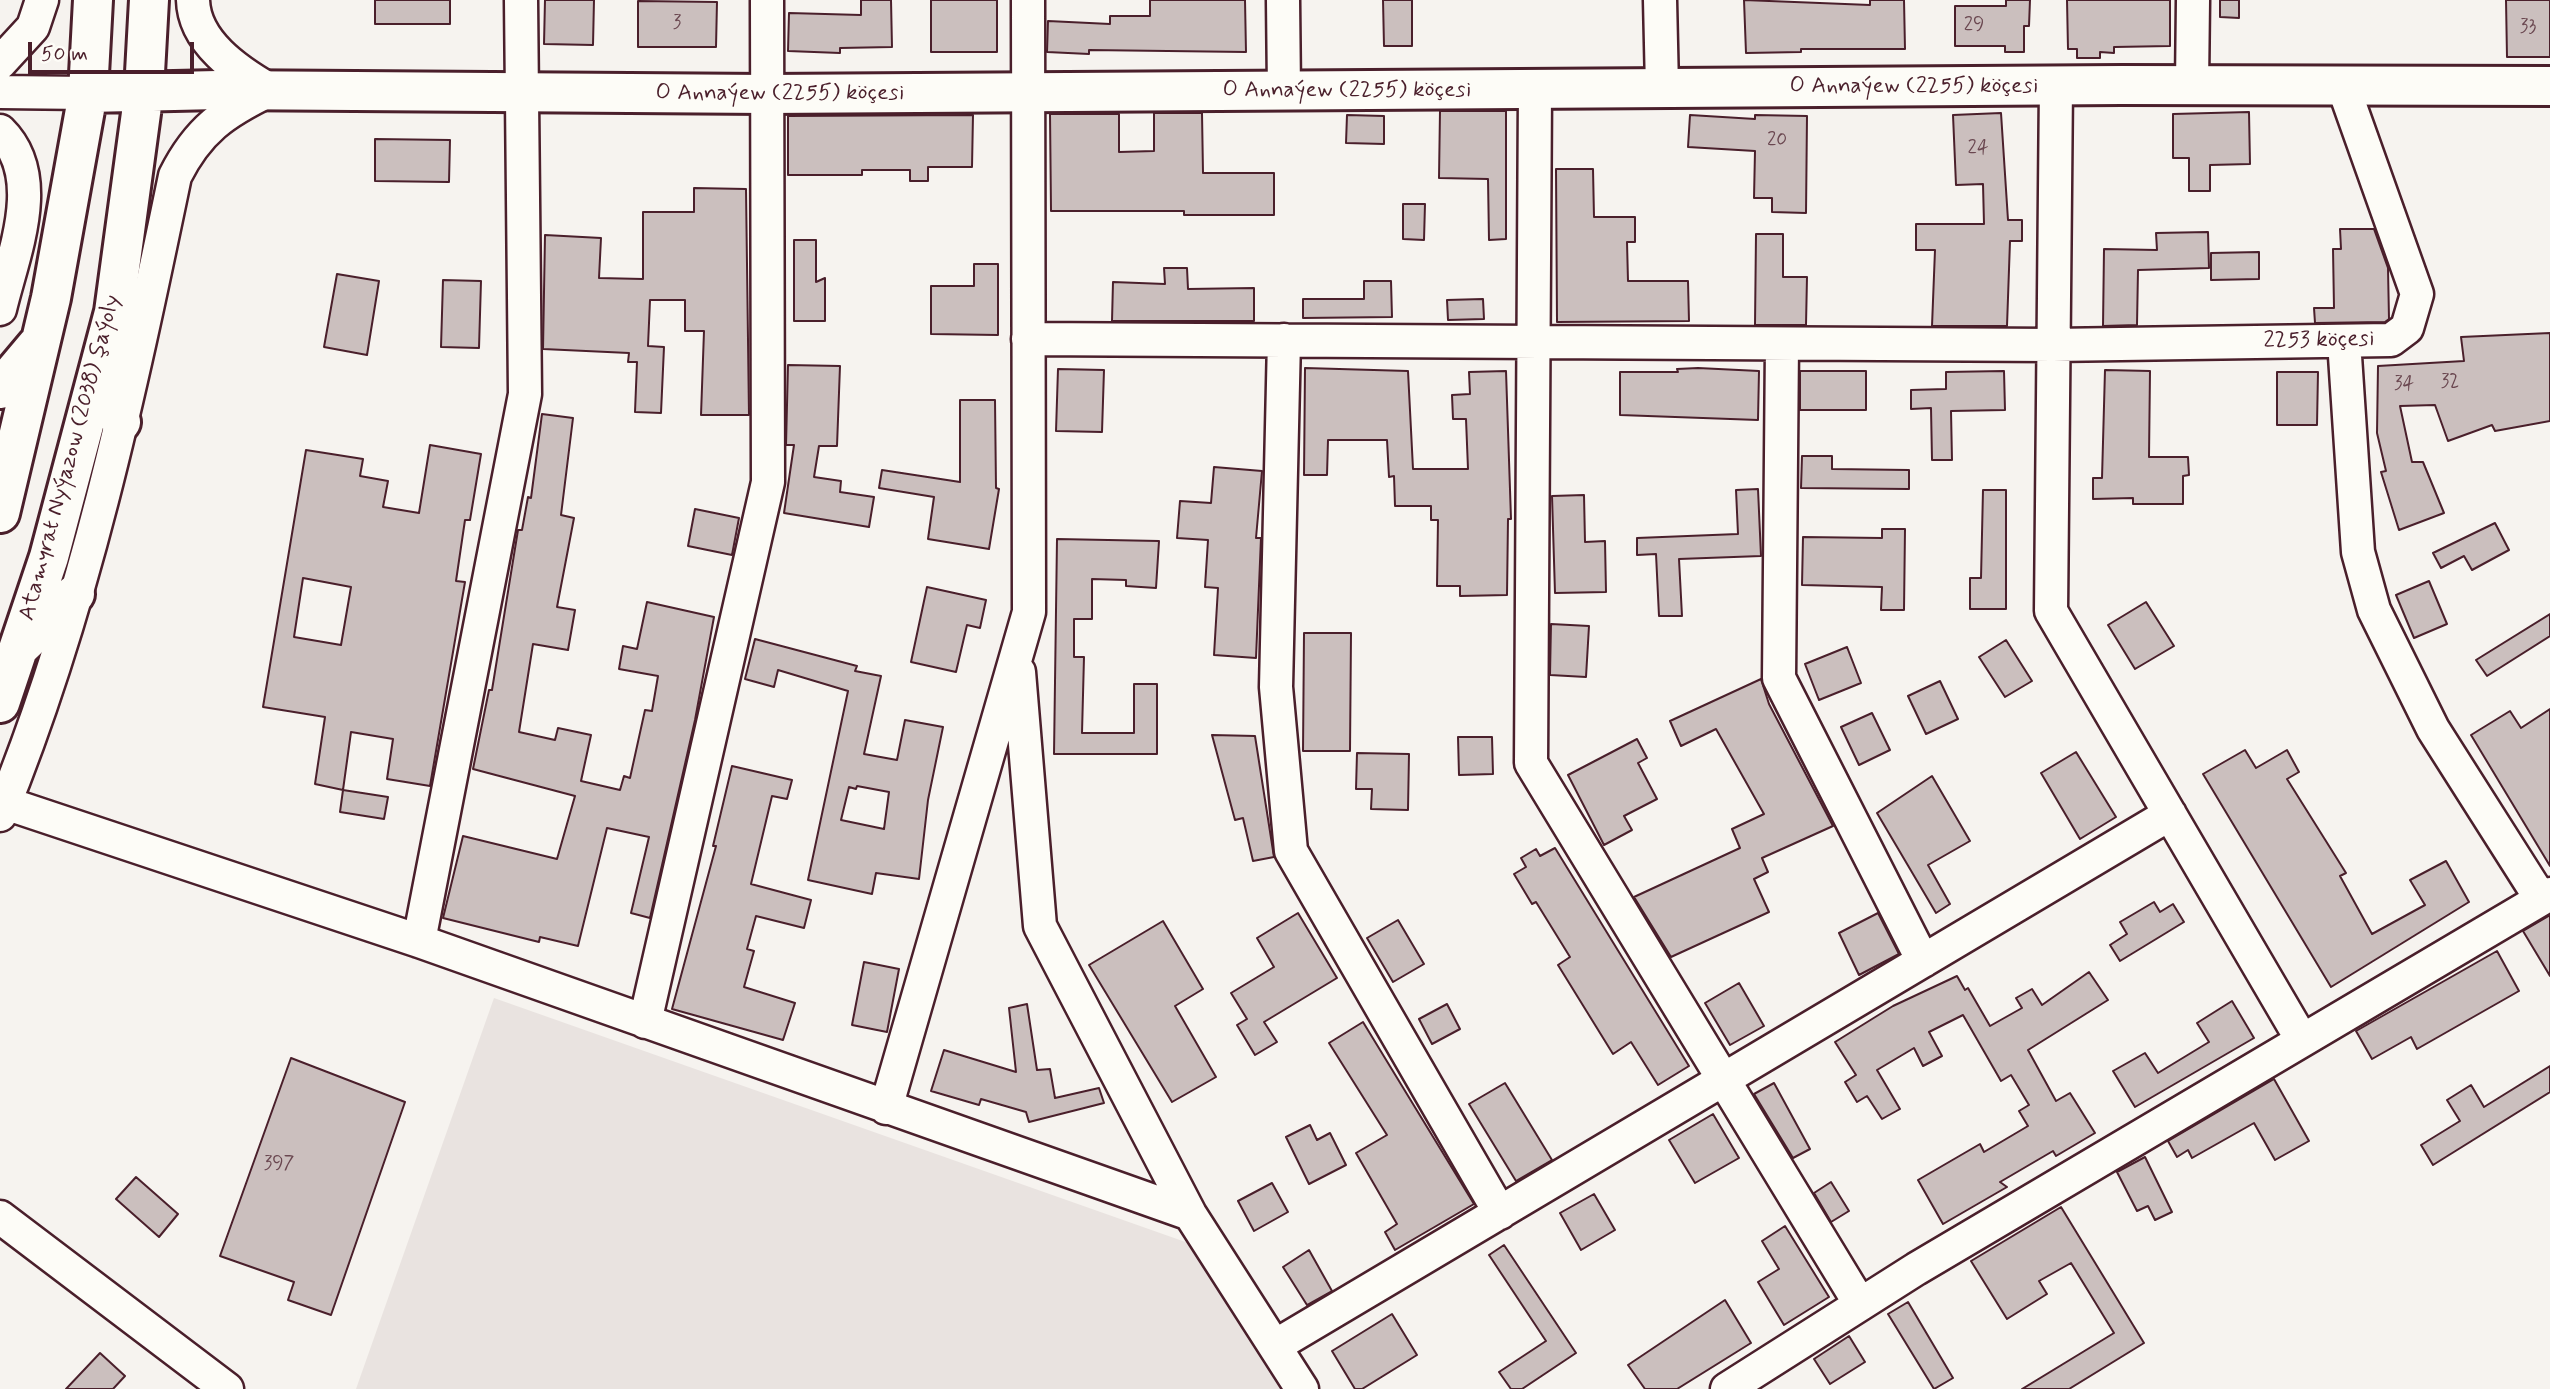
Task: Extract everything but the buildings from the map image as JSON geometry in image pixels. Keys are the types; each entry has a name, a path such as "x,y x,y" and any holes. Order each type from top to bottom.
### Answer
{"main road":[{"path":"0,513 43,338 88,93 93,0"},
{"name":"Atamyrat Nyýazow (2038) şaýoly","path":"0,703 49,557 114,312 144,91 149,0"},
{"name":"O Annaýew (2255) köçesi","path":"88,93 270,90 767,94 2056,85 2550,86"},
{"path":"0,389 43,338"},
{"path":"101,361 121,422"},
{"path":"18,649 75,594"}],"street":[{"path":"0,63 33,27 42,0"},
{"path":"193,0 210,44 247,77 270,90"},
{"path":"419,941 525,394 521,0"},
{"path":"645,1023 768,482 767,0"},
{"path":"886,1108 1028,612 1028,0"},
{"path":"1283,0 1284,91"},
{"path":"1660,0 1662,88"},
{"path":"2192,85 2193,0"},
{"path":"2056,85 2051,611 2302,1040"},
{"name":"2253 köçesi","path":"1028,339 2053,345 2391,340 2407,328 2417,294 2343,86"},
{"path":"270,90 245,102 208,128 189,148 175,176 99,519 31,739 3,809 419,941 1190,1214"},
{"path":"1535,90 1531,764 1860,1304"},
{"path":"0,92 88,93"},
{"path":"0,131 17,153 25,180 23,211 0,309"},
{"path":"1284,340 1276,687 1291,851 1500,1213"},
{"path":"1727,1389 1860,1304 2545,897 2433,729 2374,610 2358,552 2344,341"},
{"path":"1782,344 1779,678 1923,961"},
{"path":"1017,653 1040,926 1190,1214 1302,1389"},
{"path":"1275,1346 2170,814"},
{"path":"0,1217 227,1389"}],"shaded area":[{"path":"494,998 1194,1245 1281,1389 356,1389"}]}
